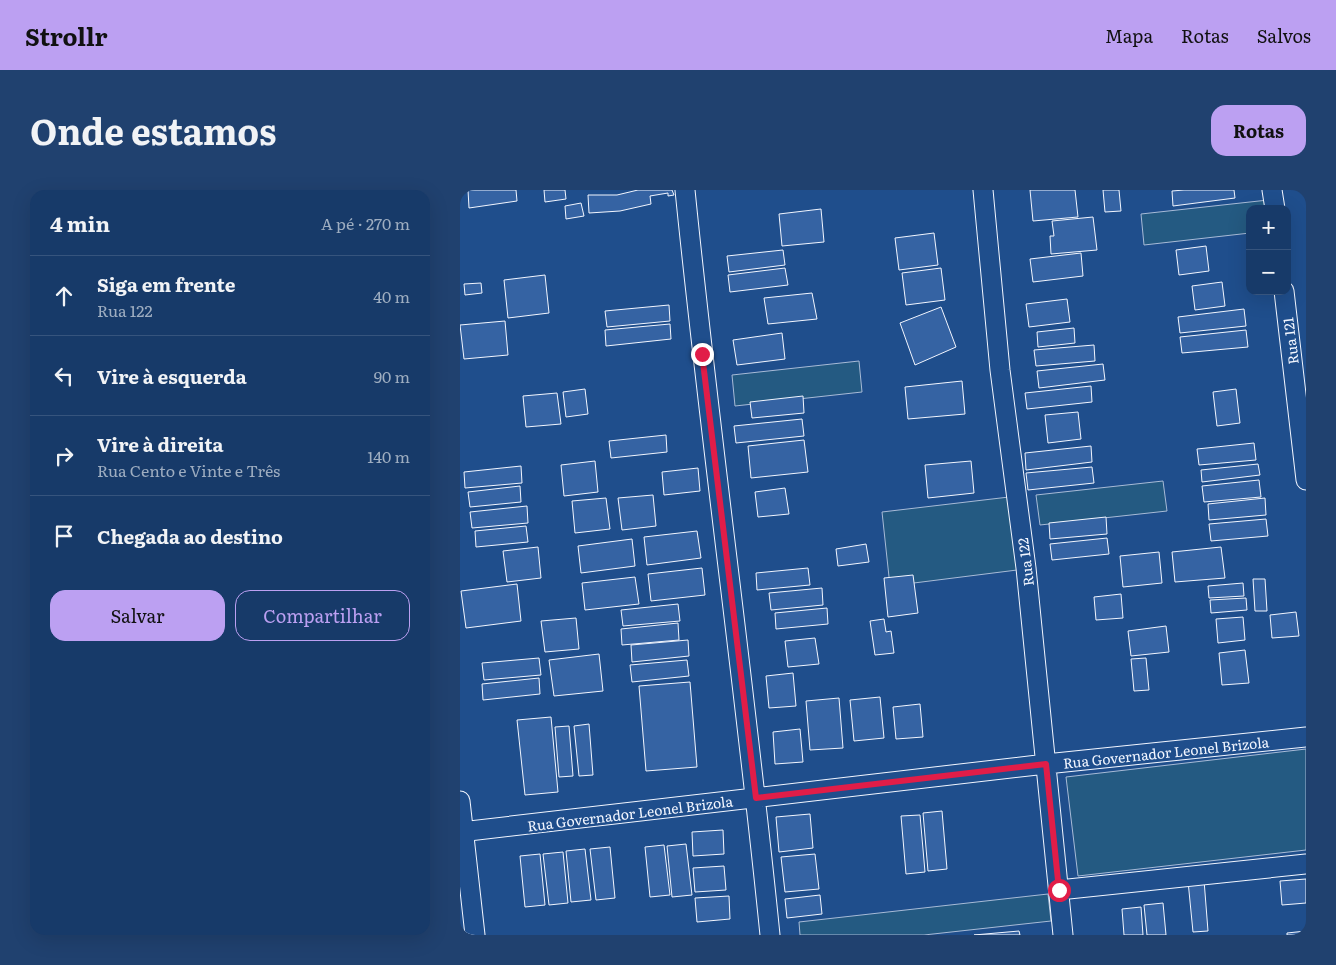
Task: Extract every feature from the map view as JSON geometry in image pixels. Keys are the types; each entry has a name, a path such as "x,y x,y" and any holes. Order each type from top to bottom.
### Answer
{"street":[{"path":"685,190 702,354 756,798 770,935"},
{"name":"Rua 122","path":"983,190 1000,370 1026,568 1063,935"},
{"path":"1272,190 1274,205"},
{"name":"Rua 121","path":"1284,295 1306,480"},
{"name":"Rua Governador Leonel Brizola","path":"462,832 1046,764 1306,737"},
{"path":"460,801 466,899 476,935"},
{"path":"1059,890 1306,864"}],"shaded area":[{"path":"1268,200 1269,205 1246,205 1246,233 1144,245 1141,214"},
{"path":"859,361 862,392 735,406 732,375"},
{"path":"1163,481 1167,511 1040,525 1036,495"},
{"path":"1009,497 1017,570 890,586 882,512"},
{"path":"1306,749 1306,850 1078,876 1066,777"},
{"path":"1048,894 1051,921 924,935 800,935 799,922"}],"building":[{"path":"468,190 516,190 517,201 469,208"},
{"path":"544,190 565,190 566,199 545,202"},
{"path":"638,190 672,190 674,195 668,196 668,193 650,196 651,204 620,211 589,213 588,195 617,195"},
{"path":"1030,190 1075,190 1078,217 1033,221"},
{"path":"1103,190 1119,190 1121,211 1105,212"},
{"path":"1234,190 1235,198 1173,206 1172,191"},
{"path":"581,203 584,216 566,219 565,206"},
{"path":"821,209 824,242 782,246 779,214"},
{"path":"1093,217 1097,250 1051,254 1050,236 1054,236 1052,221"},
{"path":"934,233 938,265 899,270 895,238"},
{"path":"1206,246 1209,271 1179,275 1176,250"},
{"path":"783,250 785,265 729,272 727,256"},
{"path":"1081,253 1083,276 1033,282 1030,259"},
{"path":"785,268 788,285 730,292 728,275"},
{"path":"941,268 945,300 906,305 902,273"},
{"path":"545,275 549,313 508,318 504,280"},
{"path":"1222,282 1225,306 1195,310 1192,286"},
{"path":"481,283 482,293 465,295 464,284"},
{"path":"812,293 817,319 768,324 764,298"},
{"path":"1067,299 1070,322 1029,327 1026,304"},
{"path":"669,305 670,321 607,327 605,311"},
{"path":"941,307 956,347 915,365 900,323"},
{"path":"1244,309 1246,326 1180,333 1178,317"},
{"path":"505,321 508,355 464,359 460,325"},
{"path":"670,324 671,339 606,346 605,330"},
{"path":"1074,328 1075,343 1038,347 1037,332"},
{"path":"1246,330 1248,347 1182,353 1180,337"},
{"path":"782,333 785,359 737,365 733,340"},
{"path":"1094,345 1095,361 1036,366 1034,350"},
{"path":"1103,364 1105,380 1039,388 1037,371"},
{"path":"962,381 965,414 908,419 905,387"},
{"path":"1091,386 1092,402 1027,409 1025,393"},
{"path":"585,389 588,414 566,417 563,392"},
{"path":"1236,389 1240,423 1217,426 1213,392"},
{"path":"557,393 561,424 526,427 523,396"},
{"path":"803,396 804,413 752,418 750,402"},
{"path":"1078,412 1081,439 1048,443 1045,415"},
{"path":"802,419 804,436 736,443 734,426"},
{"path":"666,435 667,452 611,458 609,441"},
{"path":"804,440 808,472 751,478 748,446"},
{"path":"1254,443 1256,460 1199,465 1197,449"},
{"path":"1091,446 1092,462 1026,470 1025,453"},
{"path":"595,461 598,492 564,496 561,465"},
{"path":"971,461 974,493 928,498 925,465"},
{"path":"1258,464 1260,475 1202,482 1201,470"},
{"path":"521,466 522,483 465,488 464,472"},
{"path":"1092,467 1094,483 1028,490 1026,473"},
{"path":"698,468 700,491 664,495 662,472"},
{"path":"1259,480 1261,497 1204,502 1202,486"},
{"path":"520,486 521,502 470,507 468,492"},
{"path":"785,488 789,514 758,517 755,492"},
{"path":"653,495 656,526 622,530 618,498"},
{"path":"606,498 610,529 575,533 572,501"},
{"path":"1265,498 1266,515 1209,520 1208,504"},
{"path":"527,506 528,523 472,528 470,512"},
{"path":"1106,517 1107,534 1050,539 1049,523"},
{"path":"1266,519 1268,536 1211,541 1209,524"},
{"path":"526,526 528,542 476,547 475,531"},
{"path":"697,531 701,558 647,565 644,537"},
{"path":"1107,538 1109,554 1052,560 1050,544"},
{"path":"632,539 635,566 581,573 578,546"},
{"path":"866,544 869,562 838,566 836,549"},
{"path":"538,547 541,578 507,582 503,551"},
{"path":"1221,547 1225,578 1175,582 1172,552"},
{"path":"1159,552 1162,583 1123,587 1120,556"},
{"path":"702,568 705,595 651,601 648,574"},
{"path":"808,568 810,585 757,590 756,573"},
{"path":"913,575 918,613 888,617 884,578"},
{"path":"635,577 639,604 585,610 582,583"},
{"path":"1253,579 1265,579 1267,611 1255,611"},
{"path":"1243,583 1244,596 1209,598 1208,586"},
{"path":"517,584 521,621 466,628 461,591"},
{"path":"822,588 823,605 771,610 769,593"},
{"path":"1121,594 1123,618 1096,620 1094,597"},
{"path":"1246,598 1247,610 1211,613 1210,600"},
{"path":"678,604 680,621 623,626 621,610"},
{"path":"827,608 828,624 776,629 775,613"},
{"path":"1296,612 1299,636 1272,638 1270,615"},
{"path":"1243,617 1245,640 1218,643 1216,619"},
{"path":"576,618 579,649 545,652 541,621"},
{"path":"884,619 886,632 891,631 894,653 875,655 870,621"},
{"path":"678,623 679,640 622,645 621,629"},
{"path":"1166,626 1169,652 1131,656 1128,631"},
{"path":"815,638 819,664 788,667 785,641"},
{"path":"688,640 689,656 632,662 631,645"},
{"path":"1245,650 1249,683 1222,685 1219,653"},
{"path":"599,654 603,691 554,696 549,660"},
{"path":"539,658 541,675 484,680 482,663"},
{"path":"1146,658 1149,690 1134,691 1131,659"},
{"path":"687,660 689,676 632,682 630,665"},
{"path":"793,673 796,706 769,708 766,676"},
{"path":"539,678 540,694 483,700 482,684"},
{"path":"690,682 697,767 646,771 639,686"},
{"path":"880,697 884,738 854,741 850,700"},
{"path":"839,698 843,748 810,750 806,701"},
{"path":"920,704 923,737 896,739 893,707"},
{"path":"551,717 558,792 525,795 517,720"},
{"path":"589,724 593,775 579,776 574,726"},
{"path":"569,726 573,776 559,777 555,727"},
{"path":"800,729 803,762 775,764 773,732"},
{"path":"942,811 947,869 928,871 923,813"},
{"path":"810,814 813,848 779,852 776,817"},
{"path":"920,815 925,872 906,874 901,816"},
{"path":"723,830 724,854 693,856 692,832"},
{"path":"686,844 692,895 672,897 667,846"},
{"path":"664,845 670,895 650,897 645,847"},
{"path":"610,847 615,898 596,900 590,849"},
{"path":"585,849 591,900 571,902 566,851"},
{"path":"563,852 568,903 549,905 543,854"},
{"path":"540,854 545,905 525,907 520,856"},
{"path":"815,854 819,889 785,892 781,857"},
{"path":"724,866 726,890 695,892 693,868"},
{"path":"1306,879 1306,903 1282,905 1280,881"},
{"path":"1204,880 1208,931 1193,932 1188,881"},
{"path":"820,895 822,914 787,918 785,899"},
{"path":"729,896 730,919 697,922 695,898"},
{"path":"1163,903 1166,935 1147,935 1144,905"},
{"path":"1141,907 1143,935 1124,935 1122,909"},
{"path":"1019,931 1020,935 974,935"},
{"path":"1306,931 1306,935 1287,935 1287,933"}],"route":[{"path":"702,354 756,798 1046,764 1059,890"}]}
